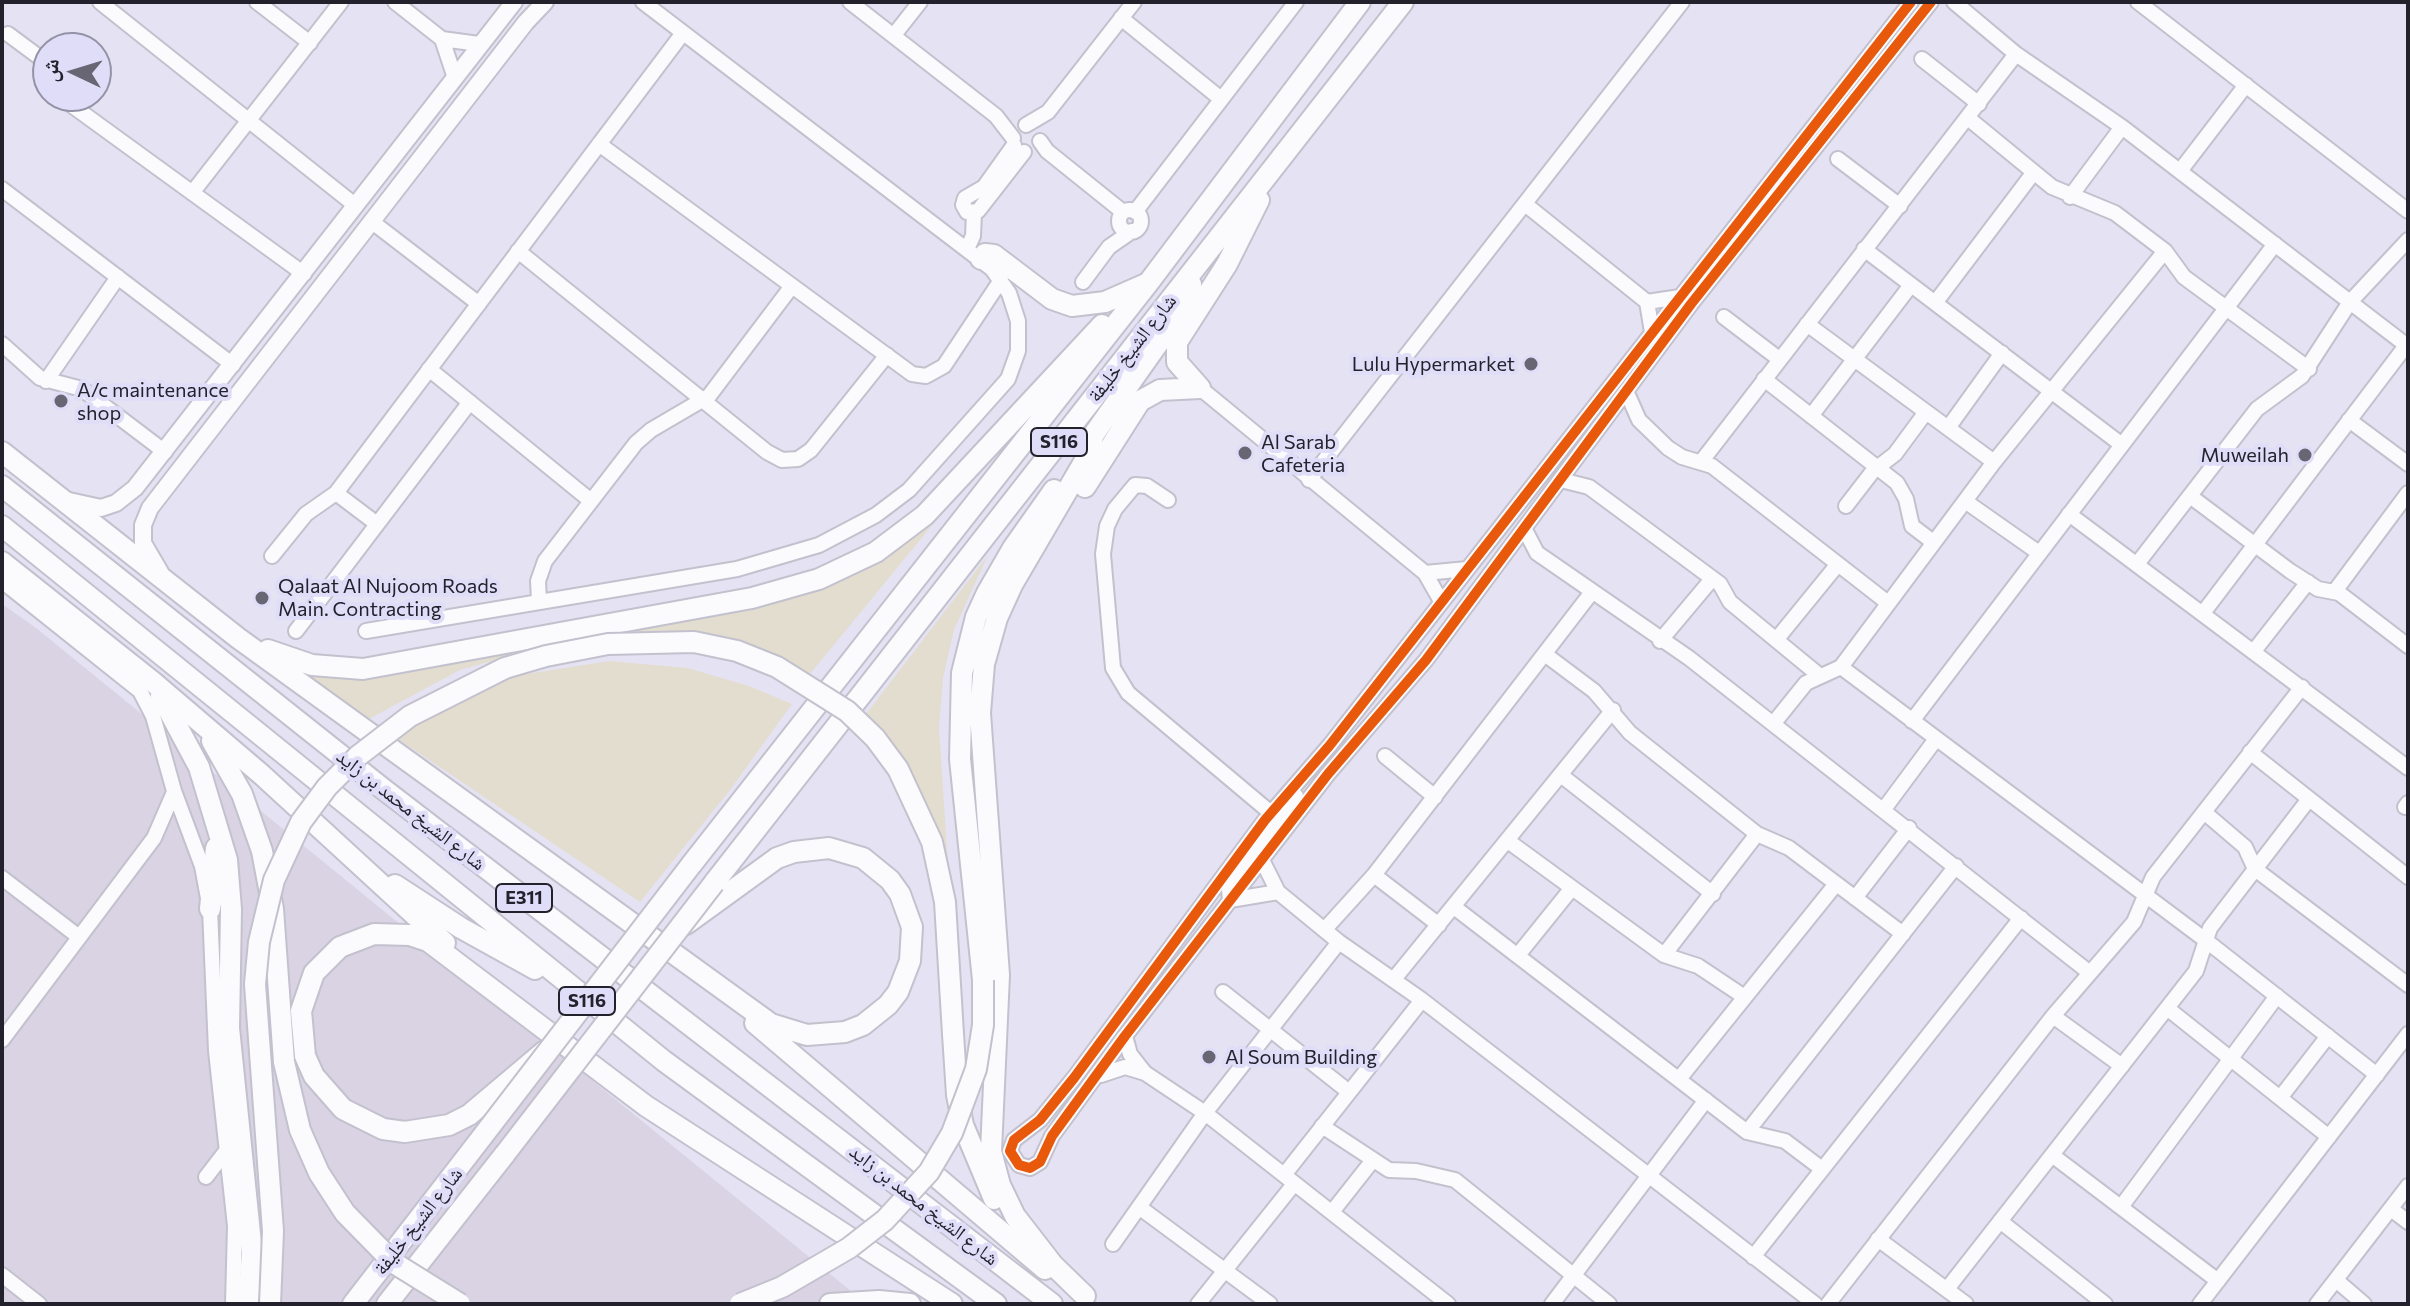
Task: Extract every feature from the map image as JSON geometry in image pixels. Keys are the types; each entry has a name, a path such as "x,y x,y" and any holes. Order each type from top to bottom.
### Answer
{"highway":[{"name":"شارع الشيخ خليفة","path":"353,1304 691,865 1149,282 1360,2"},
{"name":"شارع الشيخ خليفة","path":"387,1304 677,932 720,889 1403,2"},
{"path":"1200,388 1180,368 1175,355 1177,342 1236,249 1265,181"},
{"path":"974,254 994,255 1052,299 1072,306 1105,302 1149,282"},
{"path":"740,1304 782,1287 849,1248 885,1220 929,1172 952,1133 973,1080 983,1025 983,980 960,759 962,673 976,617 999,570 1176,318 1189,291 1194,270"},
{"path":"238,638 312,665 363,669 752,598 819,579 876,552 925,515 1089,336 1124,314"},
{"path":"984,779 989,759 995,664 1018,595 1135,407 1160,390 1200,388"},
{"path":"1090,1300 1053,1265 1015,1216 1000,1185 991,1151 999,975 980,697 991,633 1012,585 1088,456 1094,434"},
{"path":"2,452 238,638 612,906 720,990 1031,1259 1090,1300"},
{"name":"شارع الشيخ محمد بن زايد","path":"2,486 382,788 1052,1304"},
{"name":"شارع الشيخ محمد بن زايد","path":"2,526 664,1061 996,1304"},
{"path":"2,562 195,718 517,1007"},
{"path":"270,1304 273,1231 255,984 262,921 274,880 301,822 327,787 358,756 410,716 505,668 566,651 608,644 694,642 737,651 777,667 847,711 875,738 898,769 932,842 945,902 957,1095 973,1154 985,1182 1017,1232 1066,1284"},
{"path":"153,682 189,745 215,812 231,884 229,1028 251,1232 248,1304"},
{"path":"195,718 236,781 262,851 273,909 284,1062 300,1130 319,1173 345,1213 394,1263 460,1304"},
{"path":"210,909 216,861 215,812"},
{"path":"333,840 461,928 573,988"},
{"path":"720,889 794,852 811,848 847,851 863,858 890,880 907,910 912,944 906,977 888,1005 863,1025 845,1032 807,1035 789,1031 720,990"},
{"path":"552,1046 469,1115 427,1131 405,1132 362,1121 327,1094 309,1066 301,1034 306,990 326,959 356,939 392,933 428,941 646,1106 952,1304"},
{"path":"830,1304 879,1301 910,1304"}],"main road":[{"path":"55,495 85,507 116,503 129,495 214,391 454,75 514,2"},
{"path":"170,586 146,552 143,525 150,508 526,22 545,2"},
{"path":"193,449 187,440 210,406 214,391"}],"street":[{"path":"100,2 356,206"},
{"path":"257,2 310,43"},
{"path":"192,193 341,2"},
{"path":"395,2 442,39 479,44"},
{"path":"366,631 779,559 839,536 893,503 925,476 1008,379 1018,351 1018,321 1001,280 974,254 643,2"},
{"path":"850,2 996,116 1017,145 1033,151 1048,112 1134,2"},
{"path":"894,35 920,2"},
{"path":"1083,282 1109,247 1126,215 1296,2"},
{"path":"1309,480 1682,2"},
{"path":"1911,2 1305,775 1271,813 1074,1078 1040,1120 1014,1140 1010,1151 1014,1162 1024,1168 1040,1162 1052,1136 1100,1076 1125,1036 1328,774 1426,660 1691,304 1930,3 1955,5 2016,54 2122,127 2407,344 2203,613"},
{"path":"2138,2 2408,211"},
{"path":"1121,18 1221,99"},
{"path":"272,556 306,514 336,493 683,33"},
{"path":"8,34 32,52"},
{"path":"442,39 454,75"},
{"path":"1701,462 2016,54"},
{"path":"1922,59 1979,104"},
{"path":"2180,171 2246,85"},
{"path":"81,112 304,274"},
{"path":"974,254 974,213 964,209 965,198 984,187 1017,145 1025,125 1048,112"},
{"path":"996,116 1037,130 1047,151 1126,215"},
{"path":"1968,118 2070,197 2115,213 2165,251 2184,277 2309,369"},
{"path":"2070,197 2122,127"},
{"path":"599,144 912,374 926,376 939,371 1001,280"},
{"path":"1838,159 1900,206"},
{"path":"1935,303 2034,172"},
{"path":"2,189 233,365"},
{"path":"1525,204 1647,302 1652,332"},
{"path":"1109,247 1132,231 1124,230 1126,215"},
{"path":"371,221 479,304"},
{"path":"2137,564 2263,402 2295,382 2309,369 2350,302 2408,240"},
{"path":"1912,721 2275,244"},
{"path":"1864,249 2122,445"},
{"path":"518,251 774,457 798,459 811,450 887,355"},
{"path":"1773,724 1806,683 1841,667 1994,462 2165,251"},
{"path":"46,381 118,277"},
{"path":"1811,416 1911,285"},
{"path":"539,601 537,587 542,568 643,436 703,401 792,286"},
{"path":"1647,302 1680,297"},
{"path":"1724,317 1779,359"},
{"path":"1807,324 1994,462"},
{"path":"2,344 46,381 82,389 165,452"},
{"path":"1948,428 2002,353"},
{"path":"429,369 591,501"},
{"path":"1764,379 1877,467 1904,493 1914,529 1933,542"},
{"path":"1200,388 1425,573 1441,601"},
{"path":"1627,393 1639,420 1675,454 1701,462 1888,603"},
{"path":"296,631 470,402"},
{"path":"1846,506 1877,467 1895,454 1926,412"},
{"path":"1611,414 1639,420"},
{"path":"2349,420 2408,464"},
{"path":"1574,462 1589,487 1720,584 1730,602 1820,676"},
{"path":"1561,480 1589,487"},
{"path":"1168,500 1147,486 1135,485 1115,509 1107,526 1103,554 1113,668 1128,693 1271,813"},
{"path":"336,493 377,524"},
{"path":"2335,591 2408,493"},
{"path":"2190,496 2308,582 2322,591 2335,591 2405,638"},
{"path":"1965,501 2039,553"},
{"path":"2069,514 2408,768"},
{"path":"1525,530 1537,553"},
{"path":"1510,549 1537,553 1660,641 1689,658 2090,973"},
{"path":"1776,640 1838,564"},
{"path":"1425,573 1467,569"},
{"path":"1660,641 1712,579"},
{"path":"2,581 128,679 147,700 174,791 207,883 214,1019 236,1250 233,1304"},
{"path":"2254,651 2308,582"},
{"path":"1326,928 1374,875 1592,592"},
{"path":"1546,655 1613,710 1630,733 1757,834 1789,848 1903,934"},
{"path":"1841,667 2204,939 2377,1075"},
{"path":"1828,1304 2053,1016 2134,922 2153,877 2302,687"},
{"path":"1394,979 1613,710"},
{"path":"1884,809 1936,739"},
{"path":"2250,752 2408,877"},
{"path":"1385,756 1435,797"},
{"path":"1230,900 1230,884 1299,792 1305,775"},
{"path":"1562,776 1713,894"},
{"path":"2,1040 154,838 167,815 174,791"},
{"path":"1947,1289 2199,967 2204,939 2309,799"},
{"path":"2204,812 2245,847 2255,869 2408,985"},
{"path":"1855,898 1909,828"},
{"path":"154,838 170,829 188,829"},
{"path":"1664,955 1757,834"},
{"path":"1508,841 1664,955 1692,963 1743,996"},
{"path":"1262,860 1278,892 1326,928 1339,942 1422,1000 1815,1304"},
{"path":"1747,1132 1956,866"},
{"path":"1374,875 1439,925"},
{"path":"2,878 79,937"},
{"path":"1679,1079 1836,884"},
{"path":"1518,955 1572,888"},
{"path":"1230,900 1278,892"},
{"path":"1454,907 1747,1132 1785,1141 1822,1169"},
{"path":"1753,1257 2021,918"},
{"path":"1113,1244 1205,1113 1339,942"},
{"path":"1223,992 1349,1092"},
{"path":"2121,1207 2277,996"},
{"path":"1198,1304 1289,1179 1322,1126 1422,1000"},
{"path":"2167,1008 2329,1137"},
{"path":"2053,1016 2122,1066"},
{"path":"2200,1304 2408,1034"},
{"path":"1125,1036 1130,1054 1145,1073 1205,1113 1448,1304"},
{"path":"2280,1098 2328,1036"},
{"path":"1100,1076 1119,1067 1145,1073"},
{"path":"1552,1304 1706,1100"},
{"path":"1322,1126 1394,1172 1416,1171 1455,1180 1609,1304"},
{"path":"226,1151 206,1177 230,1181"},
{"path":"2052,1155 2218,1281"},
{"path":"1332,1212 1373,1160"},
{"path":"2317,1304 2408,1186"},
{"path":"1139,1207 1270,1304"},
{"path":"2391,1209 2408,1222"},
{"path":"2000,1221 2105,1304"},
{"path":"1878,1239 1966,1304"},
{"path":"2,1275 39,1304"},
{"path":"2336,1280 2364,1304"}],"shaded area":[{"path":"2,604 36,628 867,1304 2,1304"}],"sand":[{"path":"943,512 810,674 759,649 696,633 632,632 553,644 460,670 367,720 297,672 334,676 737,607 913,534"},
{"path":"988,555 954,630 943,678 939,728 950,893 863,718"},
{"path":"609,661 688,668 749,686 792,704 730,790 640,902 395,737 456,700 514,676"}],"cycle path":[{"path":"1911,2 1330,745 1265,820 1074,1078 1040,1120 1014,1140 1010,1151 1019,1165 1030,1168 1040,1162 1052,1136 1125,1036 1328,774 1426,660 1691,304 1931,2"}],"place":[{"name":"Lulu Hypermarket","path":"1531,364"},
{"name":"A/c maintenance shop","path":"61,401"},
{"name":"Al Sarab Cafeteria","path":"1245,453"},
{"name":"Muweilah","path":"2305,455"},
{"name":"Qalaat Al Nujoom Roads Main. Contracting","path":"262,598"},
{"name":"Al Soum Building","path":"1209,1057"}]}
